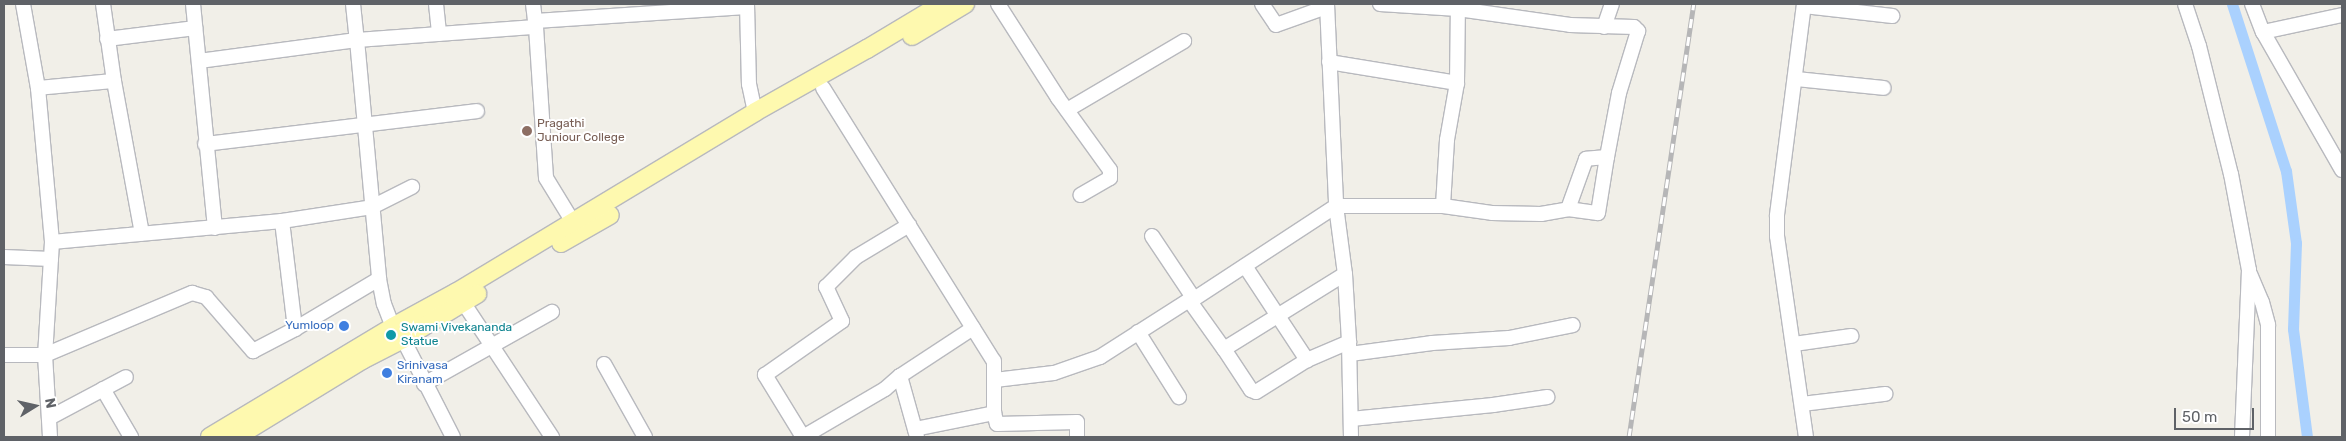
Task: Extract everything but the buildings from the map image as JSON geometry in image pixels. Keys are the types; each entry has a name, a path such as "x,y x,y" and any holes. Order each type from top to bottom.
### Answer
{"main road":[{"path":"210,437 398,333 463,302 761,122 823,88 965,4"},
{"path":"236,437 362,360 457,292 755,112 859,54 938,5"}],"street":[{"path":"23,4 38,88 52,242 45,355 50,437"},
{"path":"102,4 142,233"},
{"path":"193,4 205,144 215,228"},
{"path":"353,4 366,125 379,279 384,304 453,437"},
{"path":"436,4 439,34"},
{"path":"533,4 546,178 574,222"},
{"path":"998,4 1067,110 1111,173 1110,178 1080,195"},
{"path":"1262,4 1276,25 1327,5 1336,206 1345,274 1352,404 1351,437"},
{"path":"1152,236 1194,300 1336,206 1443,206 1541,214 1568,209 1598,213 1606,157 1619,93 1638,31 1634,27 1570,25 1458,6 1380,4"},
{"path":"1604,27 1612,4"},
{"path":"2185,4 2199,46 2231,174 2249,270 2262,302 2268,325 2268,437"},
{"path":"2252,4 2263,32 2342,170"},
{"path":"199,61 357,40 747,5 749,84 755,112"},
{"path":"1806,437 1778,236 1777,216 1804,5 1892,16"},
{"path":"1443,206 1448,140 1457,83 1458,6"},
{"path":"2263,32 2342,15"},
{"path":"107,39 195,28"},
{"path":"1067,110 1184,41"},
{"path":"1329,62 1457,83"},
{"path":"1796,79 1884,88"},
{"path":"38,88 114,81"},
{"path":"823,88 973,328 991,353 995,380 994,413 997,424 1077,422 1077,437"},
{"path":"205,144 477,111"},
{"path":"1568,209 1586,160 1606,157"},
{"path":"52,242 282,221 372,207 412,187"},
{"path":"282,221 295,329"},
{"path":"908,224 856,257 826,287 842,321 765,375 803,437 885,389 900,376 973,328"},
{"path":"4,257 51,259"},
{"path":"1245,266 1307,360"},
{"path":"2242,437 2249,270"},
{"path":"1224,349 1345,274"},
{"path":"4,355 45,355 192,293 206,297 253,350 295,329 379,279"},
{"path":"995,380 1054,373 1077,367 1100,357 1189,300 1251,390 1256,392 1307,360 1349,348 1509,338 1572,326"},
{"path":"463,302 491,348 552,437"},
{"path":"424,384 552,312"},
{"path":"1138,332 1179,397"},
{"path":"1794,344 1851,336"},
{"path":"604,364 645,437"},
{"path":"900,376 916,433 994,413"},
{"path":"49,418 126,377"},
{"path":"103,389 131,437"},
{"path":"1802,404 1885,394"},
{"path":"1351,420 1547,397"}],"waterway":[{"path":"2232,4 2286,171 2296,243 2293,329 2307,437"}],"railway":[{"path":"1629,437 1694,4"}],"place":[{"name":"Pragathi Juniour College","path":"527,131"},
{"name":"Yumloop","path":"344,326"},
{"name":"Swami Vivekananda Statue","path":"391,335"},
{"name":"Srinivasa Kiranam","path":"387,373"}]}
